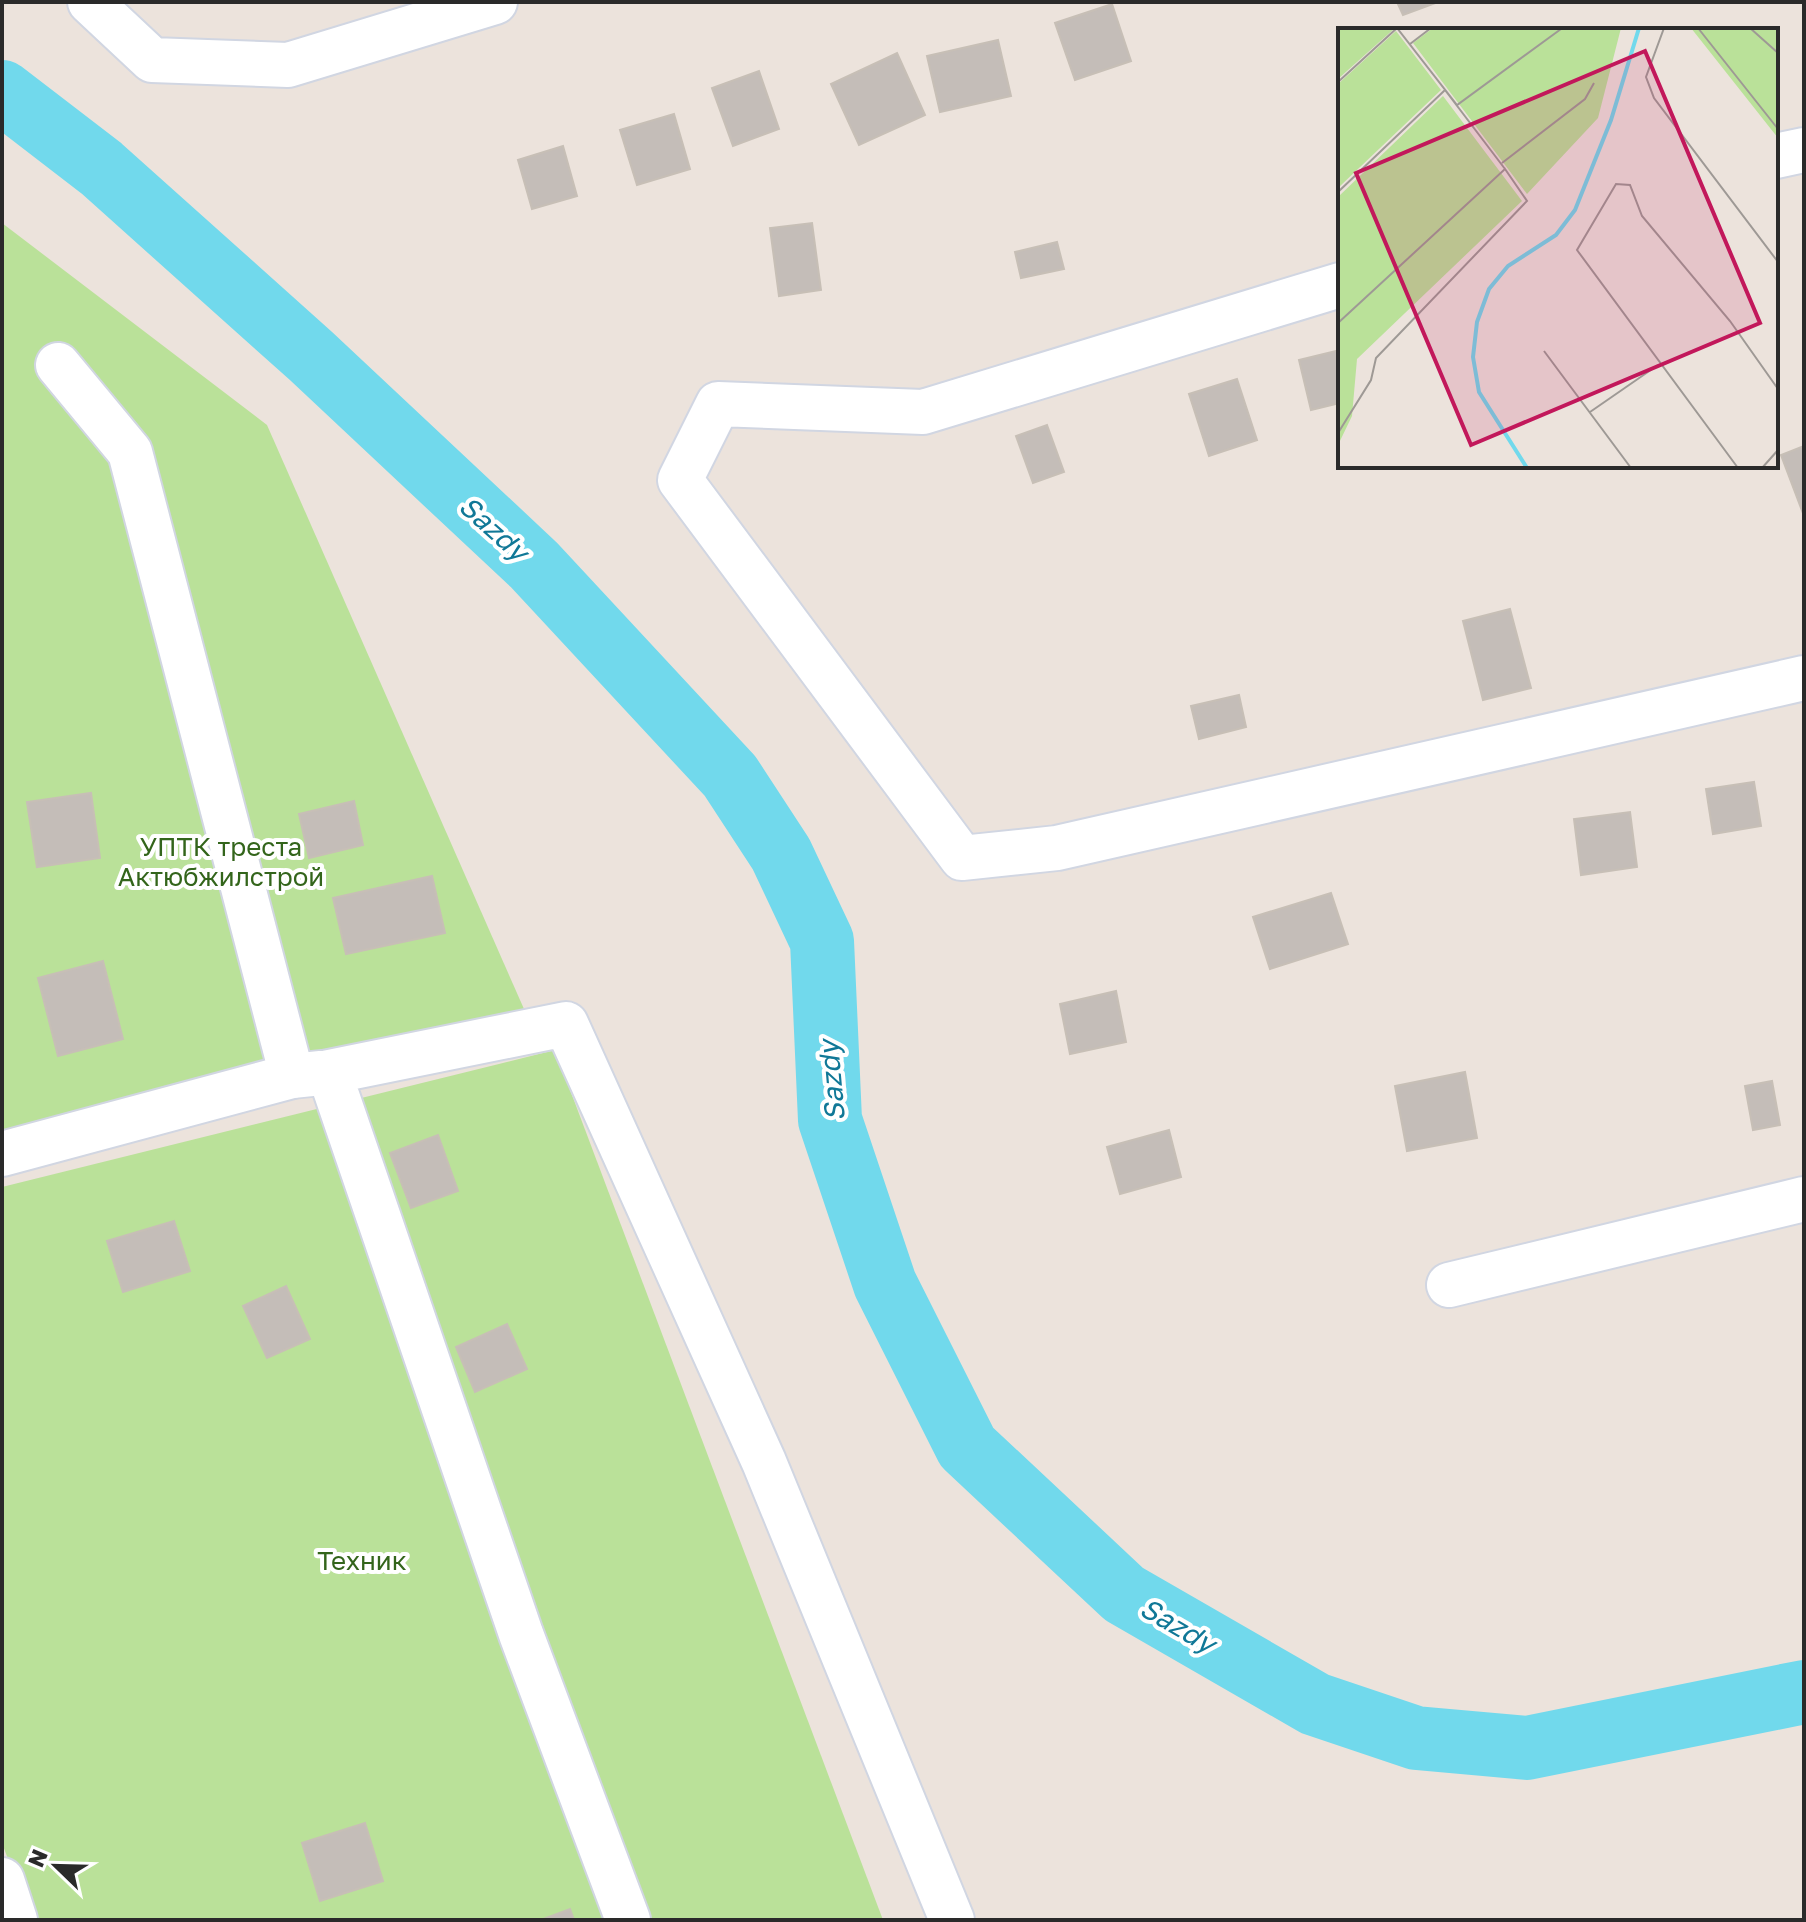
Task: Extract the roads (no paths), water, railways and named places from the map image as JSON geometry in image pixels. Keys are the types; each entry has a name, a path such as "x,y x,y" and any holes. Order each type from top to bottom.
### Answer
{"lane":[{"path":"90,2 152,60 288,65 495,2"},
{"path":"1778,156 1804,150"},
{"path":"1338,286 923,412 718,404 680,480 962,858 1057,848 1803,686"},
{"path":"58,365 130,452 311,1074 628,1920"},
{"path":"2,1154 311,1074 566,1024 764,1462 952,1920"},
{"path":"1449,1285 1804,1199"},
{"path":"2,1880 15,1920"}],"waterway":[{"name":"Sazdy","path":"2,92 101,168 311,356 534,565 730,776 781,854 822,941 830,1120 885,1284 967,1447 1124,1594 1315,1704 1416,1738 1527,1748 1804,1692"}],"park label":[{"name":"УПТК треста Актюбжилстрой","path":"221,861"},
{"name":"Техник","path":"362,1560"}]}
